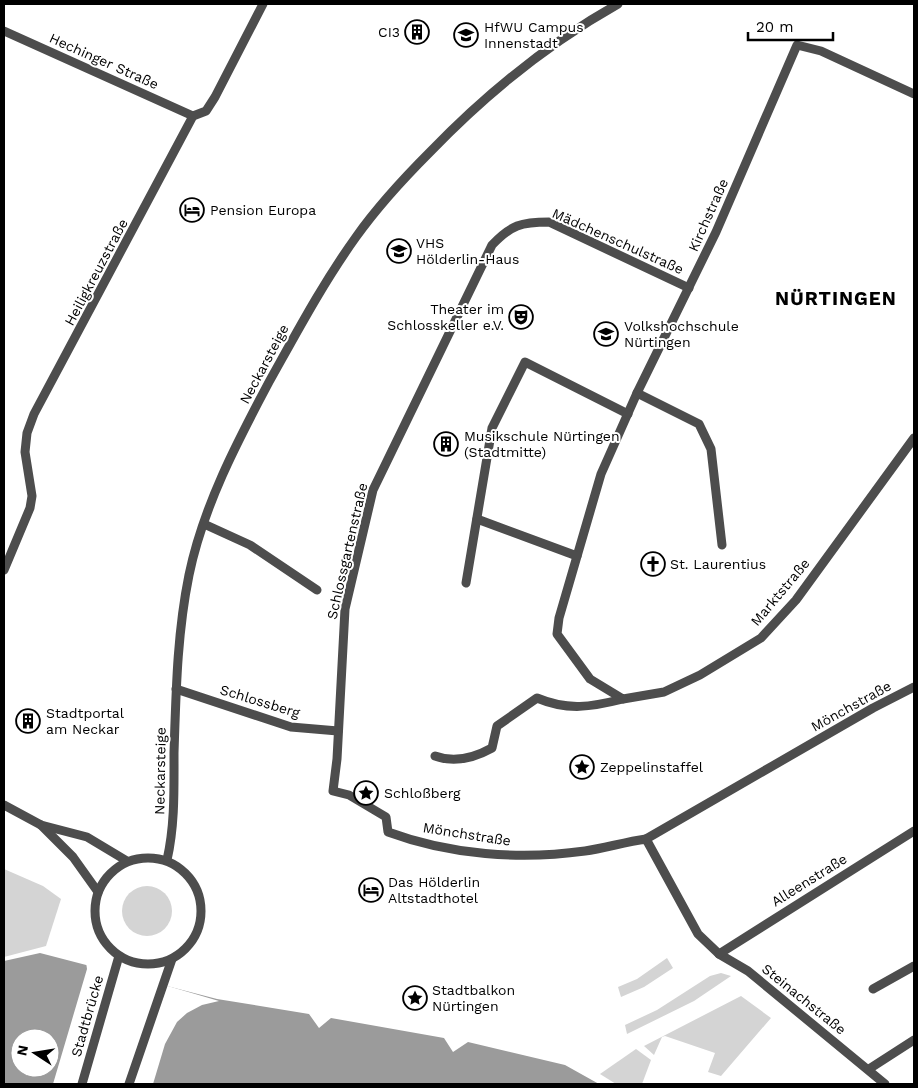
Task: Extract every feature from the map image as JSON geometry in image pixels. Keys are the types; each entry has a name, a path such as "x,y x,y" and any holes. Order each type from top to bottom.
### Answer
{"street":[{"name":"Heiligkreuzstraße","path":"4,570 30,508 32,496 25,452 34,414 193,116 206,110 215,97 263,4"},
{"name":"Neckarsteige","path":"167,860 173,824 179,632 190,572 204,524 243,432 311,306 357,235 385,199 460,121 520,68 570,32 618,4"},
{"name":"Hechinger Straße","path":"4,31 193,116"},
{"name":"Kirchstraße","path":"623,699 590,679 557,634 577,556 601,474 637,393 689,288 797,45 821,51 914,94"},
{"name":"Mädchenschulstraße","path":"507,229 527,222 549,222 689,288"},
{"name":"Schlossgartenstraße","path":"333,791 345,609 373,490 492,244 507,229"},
{"path":"466,583 492,428 525,362 628,414"},
{"path":"637,393 699,424 711,448 722,545"},
{"name":"Marktstraße","path":"623,699 664,692 700,675 761,638 796,600 914,438"},
{"path":"477,519 577,556"},
{"path":"204,524 250,545 317,590"},
{"name":"Mönchstraße","path":"333,791 349,796 386,817 388,832 404,838 506,856 585,851 646,839 873,708 914,687"},
{"name":"Schlossberg","path":"176,689 291,727 338,731"},
{"path":"435,756 447,760 478,756 492,748 497,726 537,698 555,706 592,707 623,699"},
{"path":"4,805 41,825 87,837 127,861"},
{"path":"41,825 73,857 98,892"},
{"name":"Alleenstraße","path":"719,954 914,831"},
{"path":"646,839 698,934 719,954"},
{"path":"147,857 167,860 182,868 193,880 200,895 202,918 194,940 172,959 154,964 118,960 105,944 97,928 94,910 98,892 109,873 127,861 147,857"},
{"name":"Steinachstraße","path":"719,954 748,971 885,1084"},
{"path":"129,1084 172,959"},
{"name":"Stadtbrücke","path":"82,1084 118,960"},
{"path":"873,989 914,966"},
{"path":"868,1069 914,1040"}],"shaded area":[{"path":"4,869 43,886 61,899 46,946 4,957"},
{"path":"147,886 157,888 165,893 170,901 172,911 170,921 165,929 157,934 147,936 137,934 129,929 124,921 122,911 124,901 129,893 137,888"},
{"path":"40,953 217,999 309,1014 319,1028 331,1018 444,1038 453,1052 468,1042 565,1065 599,1084 4,1084 4,961"},
{"path":"667,958 673,968 644,987 621,997 618,987 637,979"},
{"path":"721,973 731,976 694,1001 627,1034 625,1025 657,1010 710,976"},
{"path":"741,996 771,1018 721,1076 708,1072 715,1053 665,1036 662,1037 654,1055 644,1046"},
{"path":"636,1049 651,1060 642,1084 616,1084 600,1074"}],"pier":[{"path":"86,962 219,1001 202,1005 187,1013 177,1022 165,1044 153,1084 53,1084 55,1078 60,1078 60,1060 87,969"}],"place":[{"name":"CI3","path":"417,32"},
{"name":"HfWU Campus Innenstadt","path":"466,35"},
{"name":"Pension Europa","path":"192,210"},
{"name":"VHS Hölderlin-Haus","path":"399,251"},
{"name":"Theater im Schlosskeller e.V.","path":"521,317"},
{"name":"Volkshochschule Nürtingen","path":"606,334"},
{"name":"Musikschule Nürtingen (Stadtmitte)","path":"446,444"},
{"name":"St. Laurentius","path":"653,564"},
{"name":"Stadtportal am Neckar","path":"28,721"},
{"name":"Zeppelinstaffel","path":"582,767"},
{"name":"Schloßberg","path":"366,793"},
{"name":"Das Hölderlin Altstadthotel","path":"371,890"},
{"name":"Stadtbalkon Nürtingen","path":"415,998"}],"district":[{"name":"NÜRTINGEN","path":"836,298"}]}
